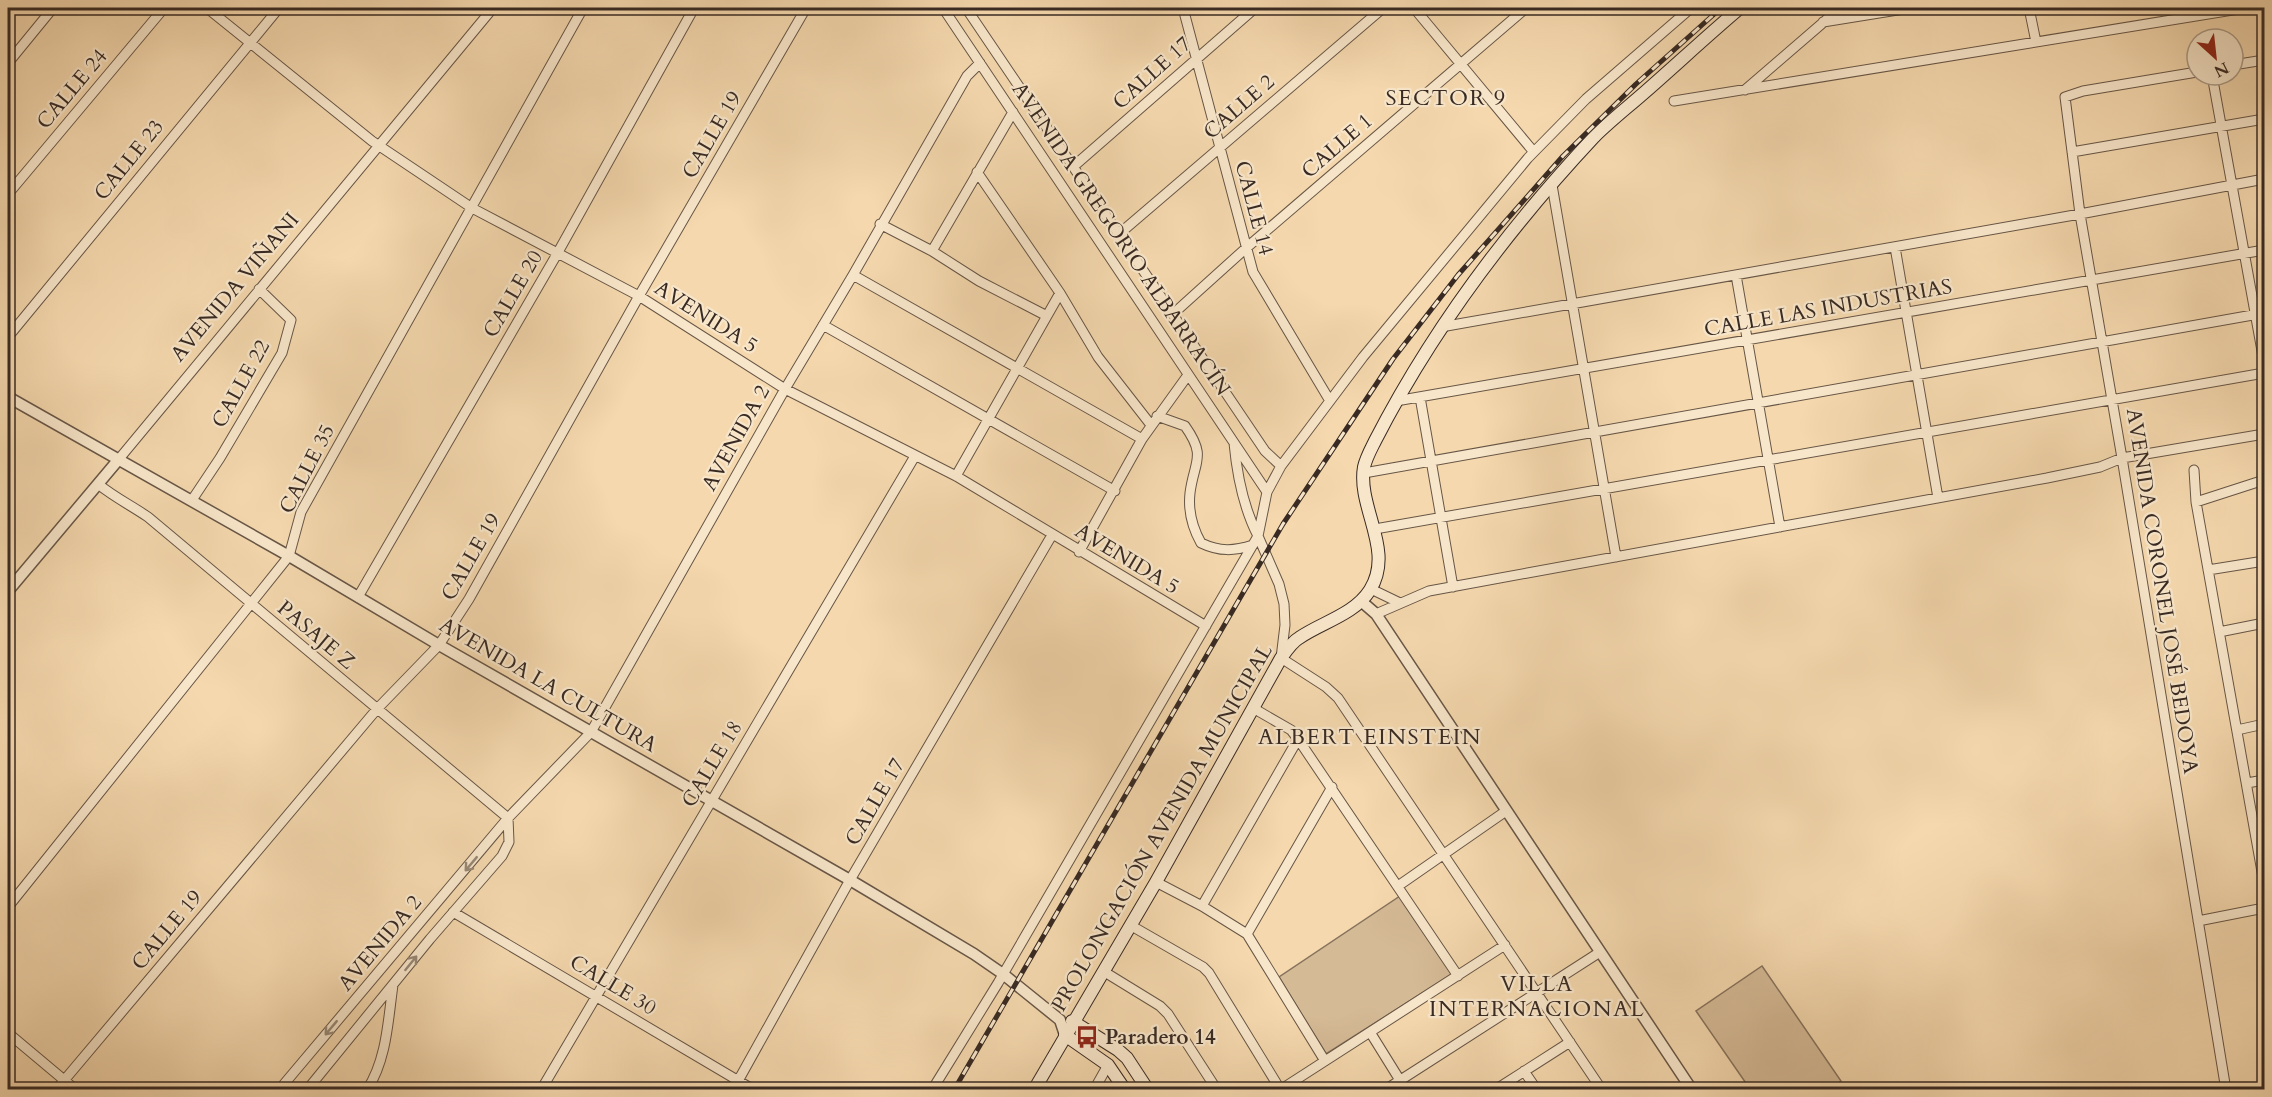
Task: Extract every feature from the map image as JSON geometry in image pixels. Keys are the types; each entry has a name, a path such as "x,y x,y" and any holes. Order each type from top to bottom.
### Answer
{"main road":[{"name":"PROLONGACIÓN AVENIDA MUNICIPAL","path":"1034,1089 1065,1035 1066,1021 1103,971 1281,658 1296,639 1351,609 1371,589 1378,566 1375,529 1366,495 1365,465 1373,444 1396,401 1441,327 1482,269 1596,136 1740,8"},
{"name":"AVENIDA LA CULTURA","path":"1066,1021 1118,1050 1127,1058 1148,1089"},
{"path":"1065,1035 1108,1065 1125,1089"}],"street":[{"path":"8,63 53,8"},
{"name":"CALLE 24","path":"8,194 164,8"},
{"name":"AVENIDA 5","path":"207,8 378,145 472,208 639,296 785,388 956,476 1206,627"},
{"name":"CALLE 23","path":"8,337 279,8"},
{"name":"AVENIDA VIÑANI","path":"8,591 493,8"},
{"name":"CALLE 35","path":"8,907 289,556 301,512 584,8"},
{"name":"CALLE 20","path":"358,597 557,254 694,8"},
{"name":"CALLE 19","path":"56,1089 377,709 439,645 469,599 639,296 806,8"},
{"name":"AVENIDA GREGORIO ALBARRACÍN","path":"943,8 1267,492"},
{"name":"AVENIDA GREGORIO ALBARRACÍN","path":"966,8 1265,451 1281,466"},
{"name":"CALLE 14","path":"1183,8 1245,249 1253,272 1330,401"},
{"name":"CALLE 17","path":"1074,166 1255,8"},
{"name":"CALLE 2","path":"1119,234 1383,8"},
{"path":"1414,8 1533,151"},
{"name":"CALLE 1","path":"1173,314 1245,249 1526,8"},
{"path":"932,1089 1003,974 1256,540 1267,492 1281,466 1438,265 1533,151 1586,99 1692,8"},
{"path":"1744,90 1840,8"},
{"path":"1823,22 1910,8"},
{"path":"2030,8 2036,42"},
{"path":"1674,101 2036,42 2186,12 2245,8"},
{"path":"2245,63 2265,60"},
{"name":"AVENIDA 2","path":"279,1089 431,912 508,818 591,732 880,224 967,76 980,63"},
{"name":"AVENIDA CORONEL JOSÉ BEDOYA","path":"2185,74 2083,92 2065,98 2080,214 2113,400 2226,1089"},
{"path":"2214,87 2245,253 2260,314 2265,363"},
{"path":"932,251 1013,112"},
{"path":"2072,152 2265,118"},
{"path":"977,172 1060,293 1098,357 1151,425"},
{"path":"1441,327 2265,179"},
{"path":"1552,185 1616,557"},
{"path":"880,224 932,251 979,281 1047,316"},
{"path":"1895,247 1938,498"},
{"name":"CALLE LAS INDUSTRIAS","path":"1396,401 2265,250"},
{"path":"853,275 1142,439"},
{"path":"1736,275 1780,527"},
{"name":"CALLE 22","path":"192,500 220,458 282,353 291,320 259,289"},
{"path":"956,476 1060,293"},
{"path":"1364,473 2260,314"},
{"path":"823,324 1114,491"},
{"path":"1375,529 2265,373"},
{"path":"1079,552 1142,439 1188,375"},
{"name":"AVENIDA LA CULTURA","path":"8,397 192,500 439,645 850,880 974,954 1066,1021"},
{"path":"1420,397 1453,587"},
{"path":"1157,416 1185,426 1196,447 1197,465 1190,504 1193,524 1201,543 1220,550 1231,551 1256,540"},
{"path":"1376,614 1390,610 1400,603 1429,591 2100,467 2122,458 2265,434"},
{"path":"1234,443 1239,485 1256,540 1279,584 1284,604 1285,625 1281,658 1326,687 1338,698 1602,1089"},
{"name":"CALLE 18","path":"542,1089 915,456"},
{"path":"2194,470 2196,502 2247,783 2261,846 2265,883"},
{"path":"2196,502 2265,480"},
{"name":"PASAJE Z","path":"98,484 148,518 508,818"},
{"name":"CALLE 17","path":"733,1089 850,880 1052,536"},
{"path":"2208,570 2265,561"},
{"path":"1371,589 1400,603"},
{"path":"1361,601 1376,614 1692,1089"},
{"path":"2219,632 2265,623"},
{"path":"1253,708 1291,730 1298,739 1458,976"},
{"path":"2237,729 2265,724"},
{"path":"1202,906 1298,739"},
{"path":"2247,783 2265,780"},
{"path":"1247,934 1332,787"},
{"path":"1398,886 1506,811"},
{"name":"AVENIDA 2","path":"307,1089 506,848 509,842 508,818"},
{"path":"1155,882 1202,906 1247,934 1325,1061"},
{"path":"2198,921 2265,908"},
{"path":"430,939 431,912"},
{"name":"CALLE 30","path":"453,912 754,1089"},
{"path":"1130,925 1203,967 1209,973 1280,1089 1505,945"},
{"path":"1385,1089 1600,952"},
{"path":"1103,971 1160,1006 1168,1014 1217,1089"},
{"path":"367,1089 374,1080 385,1045 393,984"},
{"path":"1370,1032 1406,1089"},
{"path":"8,1033 76,1089"},
{"path":"1495,1089 1570,1042"},
{"path":"1094,1089 1108,1065"},
{"path":"1524,1071 1537,1089"}],"shaded area":[{"path":"1400,896 1452,974 1326,1054 1279,977"},
{"path":"1762,966 1841,1081 1829,1089 1750,1089 1696,1011"}],"railway":[{"path":"954,1090 1283,524 1393,359 1458,275 1563,156 1636,84 1721,8"}],"place":[{"name":"Paradero 14","path":"1087,1037"}],"district":[{"name":"SECTOR 9","path":"1446,98"},
{"name":"ALBERT EINSTEIN","path":"1370,737"},
{"name":"VILLA INTERNACIONAL","path":"1537,996"}]}
